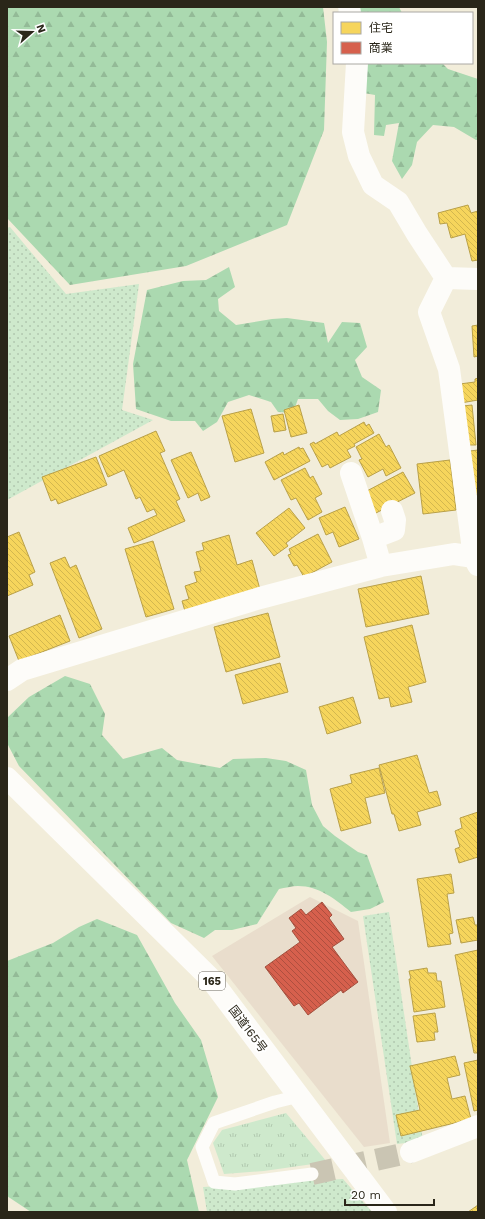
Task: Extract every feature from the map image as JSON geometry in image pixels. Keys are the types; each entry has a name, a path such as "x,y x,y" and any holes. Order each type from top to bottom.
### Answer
{"main road":[{"path":"357,64 353,132 359,156 373,185 398,202 446,278"},
{"path":"446,278 478,279"},
{"path":"7,680 22,670 260,598 381,566 454,554 476,561 449,369 429,312 446,278"},
{"path":"351,473 381,566"},
{"path":"373,538 394,530 395,520 392,511"},
{"name":"国道165号","path":"7,778 210,978 386,1212"},
{"path":"411,1152 478,1126"}],"lane":[{"path":"299,1096 275,1102 214,1123 202,1147 214,1182 235,1184 312,1174"}],"shaded area":[{"path":"310,897 358,921 390,1143 364,1147 212,956"}],"green space":[{"path":"7,7 323,7 327,42 324,130 287,225 186,266 70,285 7,218"},
{"path":"338,7 399,7 402,12 340,12"},
{"path":"350,64 443,64 448,69 478,79 478,140 454,127 433,125 417,142 412,165 402,179 392,161 399,123 386,125 384,136 374,135 375,95 358,92"},
{"path":"10,227 66,294 139,284 122,410 153,420 7,500 7,228"},
{"path":"229,267 235,287 218,299 219,311 236,325 287,318 324,323 328,343 342,322 360,323 367,347 355,360 362,377 381,390 378,412 358,419 340,420 328,411 318,399 298,399 293,413 278,412 271,402 249,395 228,402 217,422 203,431 195,421 171,421 136,409 133,364 147,290 183,281 206,280"},
{"path":"65,676 90,684 105,714 102,735 123,759 162,748 177,760 220,768 233,759 266,758 286,761 306,770 312,805 323,826 358,852 367,855 384,902 370,909 351,912 333,898 320,891 313,888 296,886 279,889 257,924 232,930 215,930 204,938 171,923 19,766 7,743 7,718 29,697"},
{"path":"389,912 423,1141 397,1144 363,916"},
{"path":"97,919 137,935 175,1003 201,1040 218,1097 187,1160 199,1212 31,1212 7,1196 7,961 53,943 79,927"},
{"path":"286,1113 327,1162 264,1171 224,1174 213,1143 222,1130"},
{"path":"343,1179 372,1212 207,1212 203,1187"}],"building: 住宅":[{"path":"468,205 471,213 478,211 478,260 472,261 465,234 451,238 447,223 440,224 438,213"},
{"path":"478,325 478,356 474,357 472,326"},
{"path":"478,378 478,400 455,404 452,385 475,382 475,379"},
{"path":"299,405 307,433 291,437 284,410"},
{"path":"472,405 476,445 467,445 463,406"},
{"path":"251,409 264,453 235,462 222,416"},
{"path":"283,414 286,430 274,432 271,416"},
{"path":"364,422 366,426 369,424 374,433 354,444 355,446 347,450 351,457 330,468 328,464 322,467 310,444 314,442 315,444 337,432 339,436"},
{"path":"156,431 165,451 160,453 180,499 176,501 185,521 134,543 128,528 157,515 154,509 147,512 140,497 136,499 124,470 108,477 99,456"},
{"path":"379,434 386,447 389,445 401,468 386,476 383,469 368,477 359,460 362,459 356,447"},
{"path":"299,447 300,449 303,448 310,461 274,480 265,462 283,452 284,455"},
{"path":"478,450 478,528 462,452"},
{"path":"191,452 210,497 201,501 198,493 188,498 171,460"},
{"path":"96,457 107,485 58,504 56,499 51,501 42,477"},
{"path":"450,460 456,510 423,514 417,464"},
{"path":"305,468 310,478 313,476 322,494 315,498 322,512 308,520 296,498 291,500 281,480"},
{"path":"403,472 415,493 374,514 363,493"},
{"path":"345,507 359,539 339,547 333,532 326,535 319,518"},
{"path":"289,508 305,528 286,543 288,546 274,556 256,533"},
{"path":"19,532 35,572 29,575 33,585 7,596 7,537"},
{"path":"318,534 332,562 304,577 297,565 294,566 288,555 291,554 289,549"},
{"path":"229,535 237,565 252,560 262,597 187,618 182,601 189,599 185,586 197,582 194,572 201,571 196,552 204,550 202,543"},
{"path":"153,541 174,609 146,617 125,549"},
{"path":"65,557 70,568 76,565 102,629 79,638 50,563"},
{"path":"421,576 429,614 366,627 358,589"},
{"path":"268,613 280,657 226,672 214,627"},
{"path":"60,615 70,641 19,661 9,636"},
{"path":"412,625 426,682 408,687 412,702 391,707 389,697 379,699 364,637"},
{"path":"280,663 288,692 243,704 235,675"},
{"path":"353,697 361,723 327,734 319,707"},
{"path":"417,755 429,793 437,791 441,805 417,812 421,825 399,831 394,814 392,814 379,765"},
{"path":"379,768 385,793 365,798 371,823 341,831 330,789 352,783 350,775"},
{"path":"478,812 478,857 459,863 455,849 460,847 455,831 462,828 460,818"},
{"path":"451,874 454,893 447,894 453,933 449,934 451,944 428,947 417,879"},
{"path":"473,917 475,925 478,925 478,940 461,943 456,920"},
{"path":"478,950 478,1053 474,1053 455,955"},
{"path":"427,968 428,973 436,973 437,981 441,981 445,1007 414,1012 409,971"},
{"path":"435,1013 438,1032 434,1032 435,1040 417,1042 413,1016"},
{"path":"455,1056 460,1075 447,1078 452,1099 465,1096 471,1119 401,1136 396,1115 420,1110 410,1066"},
{"path":"478,1060 478,1110 474,1111 464,1063"},
{"path":"478,1205 478,1212 468,1212"}],"building: 商業":[{"path":"322,902 332,915 329,918 344,939 332,947 358,982 343,993 341,990 308,1015 299,1003 294,1006 265,967 300,942 292,931 296,928 289,918 301,909 306,915"}],"tunnel":[{"path":"312,1174 411,1152"}]}
